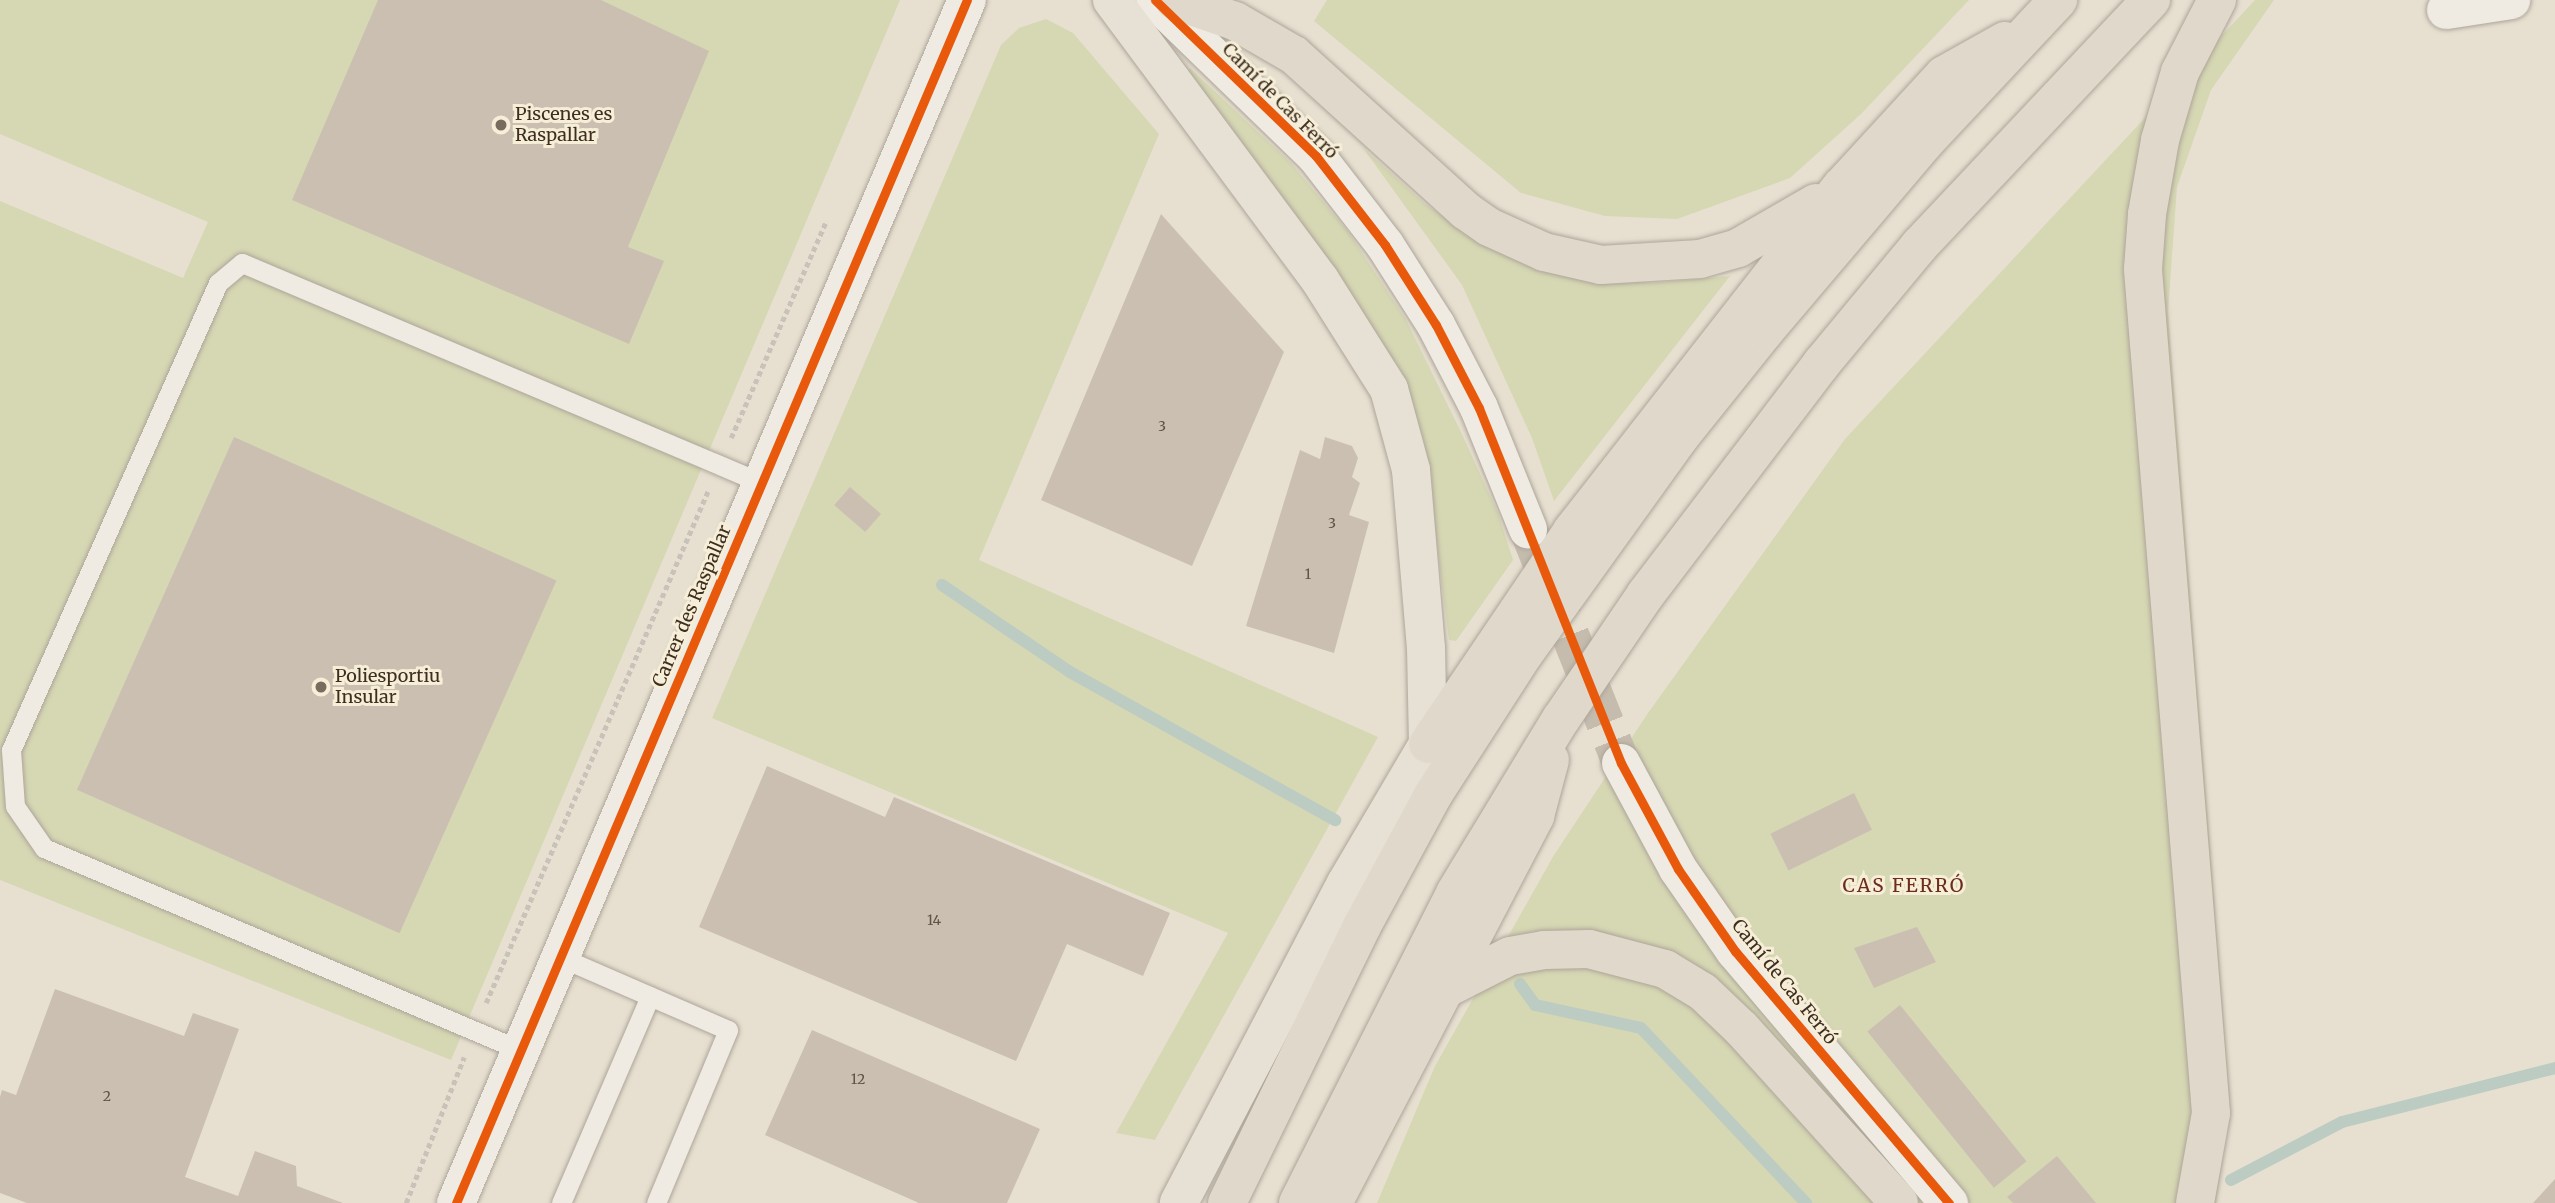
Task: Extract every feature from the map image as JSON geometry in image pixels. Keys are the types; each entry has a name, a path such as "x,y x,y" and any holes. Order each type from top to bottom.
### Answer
{"highway":[{"path":"1298,1203 1455,894 1561,719 1653,583 1822,363 1977,181 2151,0"},
{"path":"2195,1203 2211,1113 2143,269 2160,140 2180,72 2217,0"},
{"path":"1428,744 1580,520 1841,187 1944,75 2046,12"},
{"path":"1227,1203 1356,938 1433,795 1524,654 1671,449 1764,332 1919,150 2046,12"},
{"path":"1181,17 1258,33 1329,85 1466,211 1489,227 1544,251 1601,265 1700,259 1738,248 1841,187"},
{"path":"1333,1203 1440,991 1535,816 1561,719"},
{"path":"1440,991 1510,956 1544,950 1589,949 1665,969 1703,992 1742,1029 1899,1203"}],"main road":[{"path":"1112,0 1320,280 1389,389 1410,470 1426,648 1428,744 1346,883 1179,1203"}],"street":[{"name":"Camí de Cas Ferró","path":"1133,0 1181,17"},
{"name":"Camí de Cas Ferró","path":"1155,0 1181,17 1316,156 1385,245 1436,324 1479,408 1528,529"},
{"path":"2446,10 2511,0"},
{"name":"Carrer des Raspallar","path":"456,1203 967,7"},
{"name":"Camí de Cas Ferró","path":"1621,763 1678,869 1735,951 1949,1203"}],"lane":[{"path":"520,1050 44,848 15,806 11,750 218,283 242,264 762,483"},
{"path":"560,957 729,1030 656,1203"},
{"path":"561,1203 650,996"}],"path":[{"path":"406,1203 474,1031 830,214"}],"green space":[{"path":"0,0 900,0 451,1060 0,880 0,201 183,278 208,222 0,134"},
{"path":"1327,0 1969,0 1861,114 1790,178 1677,219 1605,216 1521,193 1314,21"},
{"path":"2255,0 2274,0 2211,90 2177,187 2168,312 2230,1101 2216,1203 1377,1203 1435,1066 1554,855 1648,713 1845,439"},
{"path":"1046,19 1073,33 1159,134 979,560 1378,737 1155,1140 1116,1133 1228,933 712,718 1001,45 1019,28"},
{"path":"1190,68 1291,163 1349,233 1405,318 1460,430 1498,513 1513,560 1456,641 1449,640 1424,442 1400,369 1186,73"},
{"path":"1363,148 1424,203 1478,242 1536,270 1651,283 1730,276 1554,501 1532,438 1462,285"}],"building":[{"name":"Piscenes es Raspallar","path":"378,0 601,0 709,51 628,247 664,261 629,344 292,200"},
{"path":"1161,214 1284,352 1192,566 1041,500"},
{"name":"Poliesportiu Insular","path":"234,437 556,581 399,933 77,790"},
{"path":"1325,437 1352,446 1358,458 1352,477 1360,483 1349,515 1369,522 1334,653 1246,626 1300,450 1320,459"},
{"path":"850,487 881,514 865,532 834,505"},
{"path":"767,766 885,817 894,797 1170,913 1143,976 1067,944 1016,1061 699,927"},
{"path":"1854,793 1872,830 1788,871 1770,834"},
{"path":"1917,927 1936,962 1874,988 1854,948"},
{"path":"55,989 184,1036 193,1013 239,1029 185,1177 238,1196 255,1151 296,1166 297,1186 343,1203 27,1203 0,1193 0,1097 2,1090 16,1095"},
{"path":"1900,1005 2026,1161 1994,1188 1867,1031"},
{"path":"812,1030 1040,1129 1007,1203 919,1203 765,1135"},
{"path":"2057,1156 2096,1203 2013,1203 2007,1197"},
{"path":"2555,1179 2555,1203 2533,1203"}],"waterway":[{"path":"942,585 1070,672 1335,820"},
{"path":"1520,984 1535,1005 1641,1028 1806,1203"},
{"path":"2231,1180 2342,1122 2555,1068"}],"tunnel":[{"path":"1528,529 1621,763"}],"cycle path":[{"path":"456,1203 967,0"},
{"path":"1155,0 1316,156 1385,245 1436,325 1479,408 1621,763 1678,869 1735,951 1949,1203"}],"place":[{"name":"Piscenes es Raspallar","path":"501,125"},
{"name":"Poliesportiu Insular","path":"321,687"}],"district":[{"name":"CAS FERRÓ","path":"1904,886"}]}
